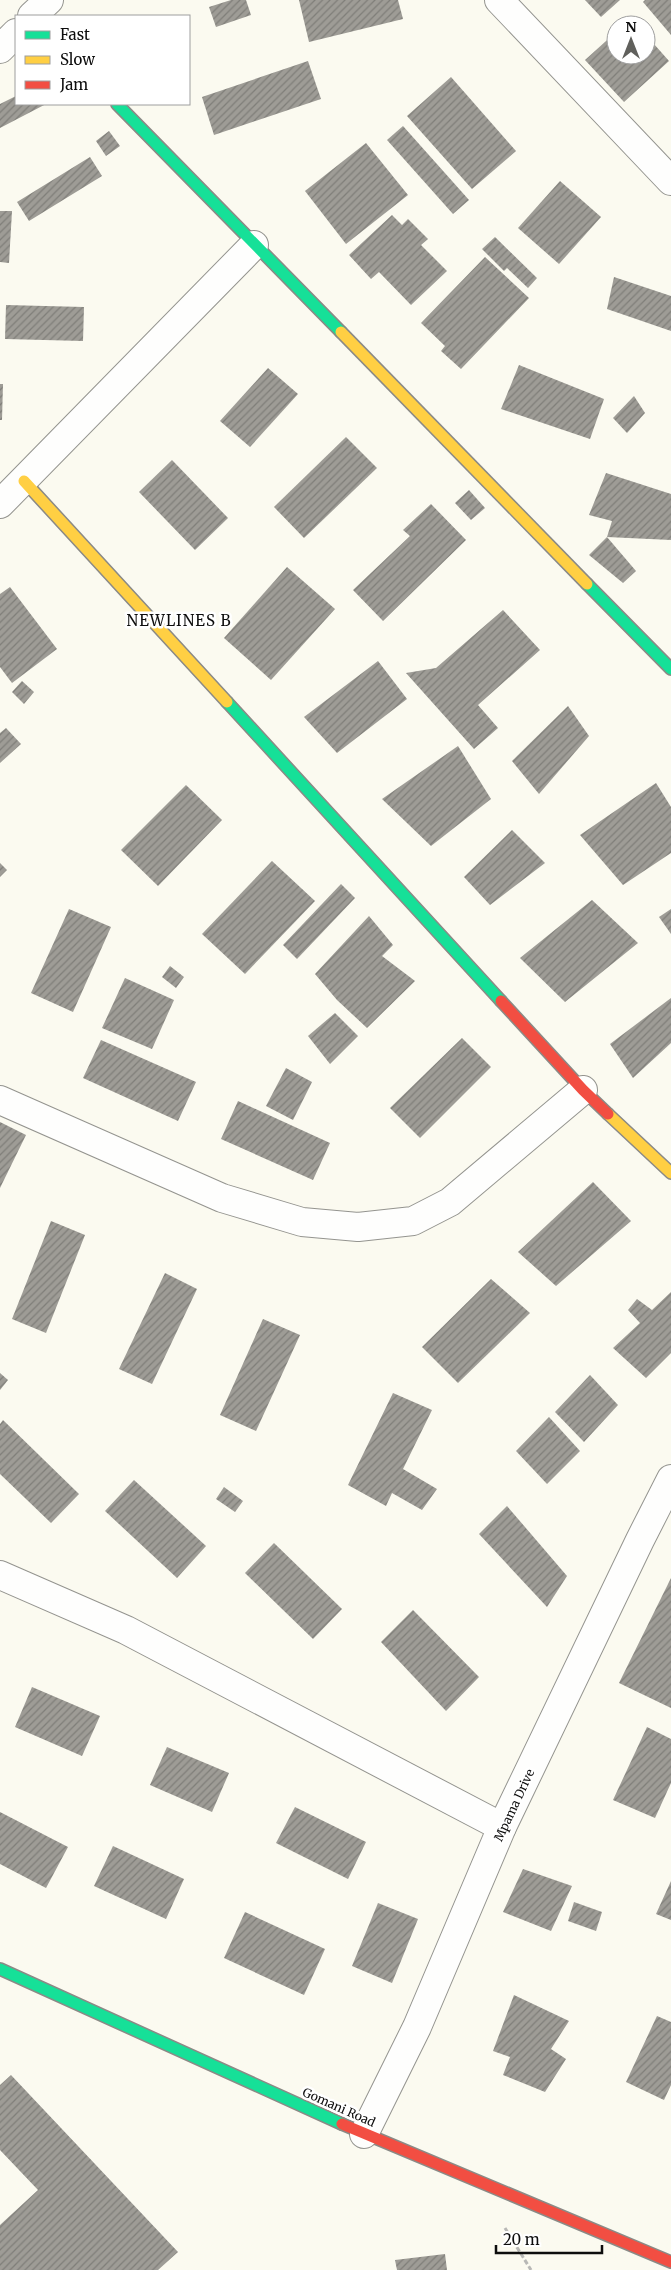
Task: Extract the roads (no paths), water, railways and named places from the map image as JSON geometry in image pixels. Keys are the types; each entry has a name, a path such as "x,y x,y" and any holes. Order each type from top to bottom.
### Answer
{"street":[{"path":"17,0 31,15"},
{"path":"33,15 49,0"},
{"path":"499,0 671,181"},
{"path":"0,49 15,34"},
{"path":"118,105 671,669"},
{"path":"0,504 254,245"},
{"path":"24,481 583,1090 671,1174"},
{"path":"0,1100 222,1198 302,1222 358,1227 413,1221 450,1202 583,1090"},
{"name":"Mpama Drive","path":"364,2134 417,2027 502,1827 671,1480"},
{"path":"0,1576 126,1630 502,1827"},
{"name":"Gomani Road","path":"0,1969 364,2134 671,2262"}],"district":[{"name":"NEWLINES B","path":"179,620"}]}
